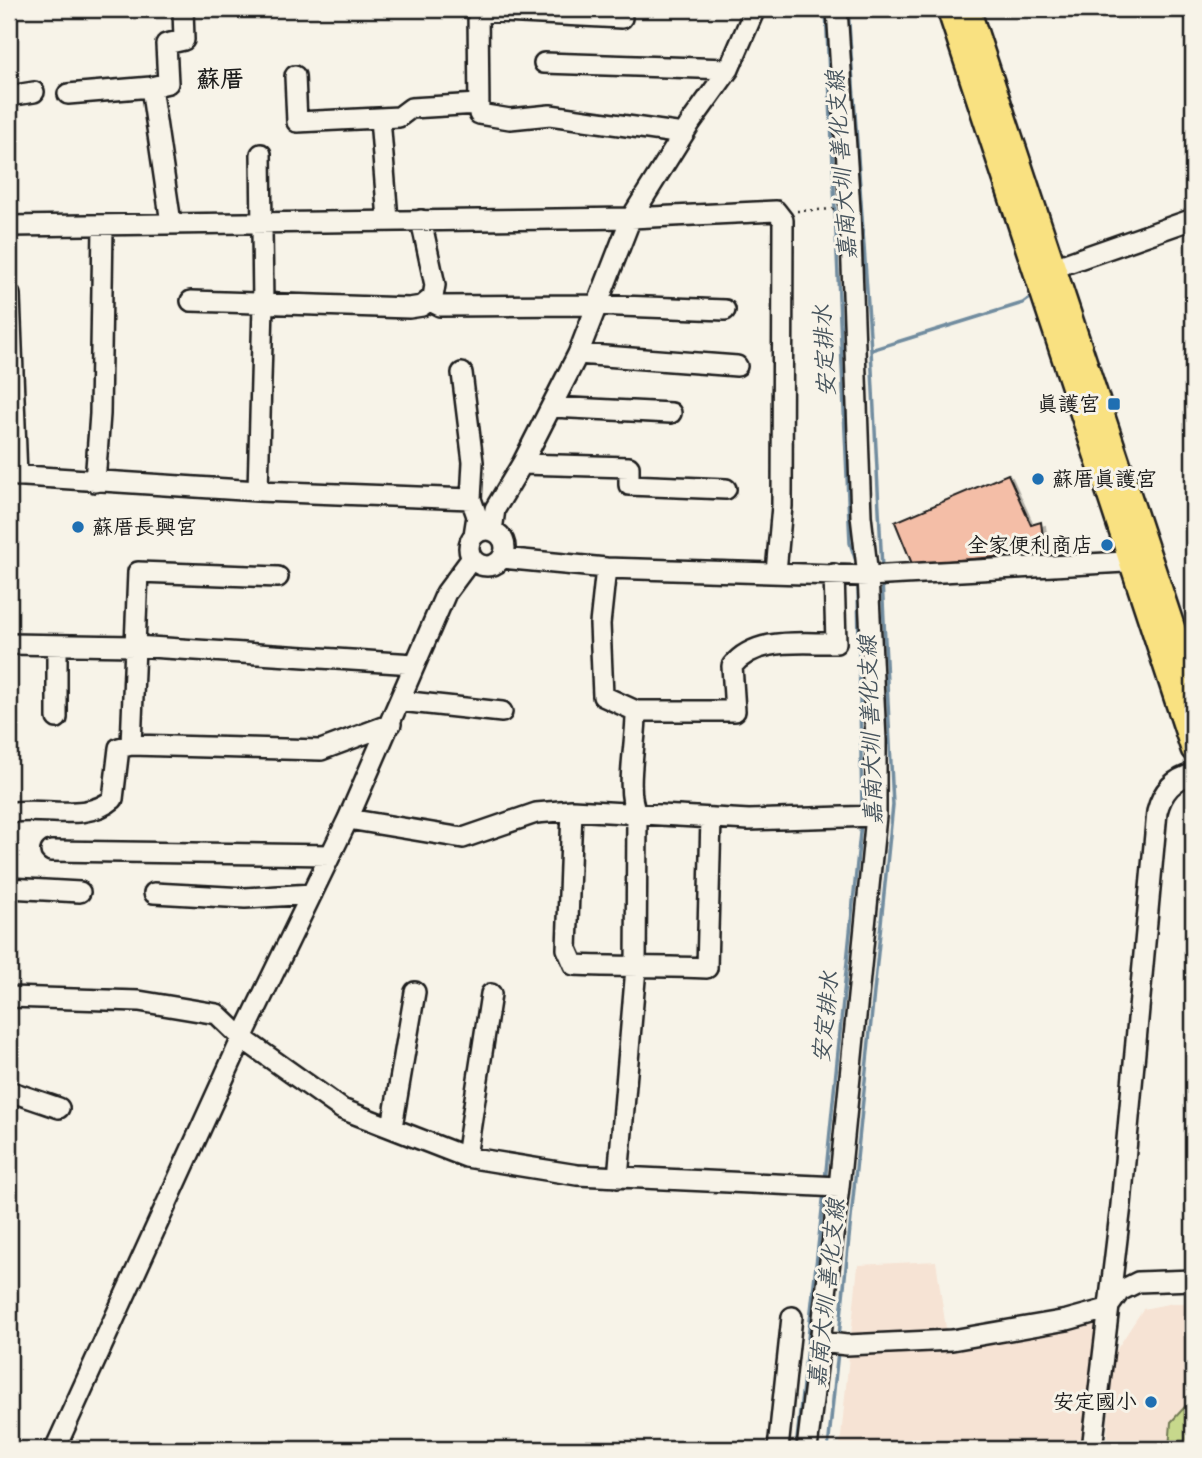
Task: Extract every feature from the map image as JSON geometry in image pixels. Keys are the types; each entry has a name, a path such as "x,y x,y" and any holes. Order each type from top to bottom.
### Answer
{"main road":[{"path":"949,9 1046,271"},
{"path":"968,9 1046,271 1141,562 1190,725 1193,749"},
{"path":"1141,562 1177,642 1193,689"},
{"path":"1177,642 1193,660"}],"street":[{"path":"68,94 151,87 168,83 166,44 184,40 183,9"},
{"path":"755,9 729,69 683,134 631,218 578,354 522,464 483,533 469,546 472,558 486,566 502,558 606,568 877,575 1141,562"},
{"path":"807,1449 839,1187 876,816 877,575 861,516 849,210 837,9"},
{"path":"622,18 477,10 479,114 500,118 550,115 683,134"},
{"path":"544,62 729,69"},
{"path":"295,76 297,121 399,117 411,108 478,104"},
{"path":"151,87 171,223"},
{"path":"9,96 34,92"},
{"path":"380,118 388,220"},
{"path":"258,491 263,305 261,154"},
{"path":"9,226 631,218 776,211 783,220 782,506 776,572"},
{"path":"1046,271 1193,219"},
{"path":"421,220 435,285 430,302"},
{"path":"95,482 100,414 103,226"},
{"path":"10,295 13,476 258,491 471,499"},
{"path":"191,301 409,309 430,302 440,306 595,305 725,310"},
{"path":"578,354 737,366"},
{"path":"462,373 473,462 471,499 483,533 504,542 502,558"},
{"path":"552,407 670,413"},
{"path":"522,464 629,467 629,485 726,489"},
{"path":"55,1449 242,1038 348,819 446,593 472,558"},
{"path":"606,568 600,624 603,696 636,710 735,711 732,666 737,660 763,645 835,643 834,574"},
{"path":"131,744 138,572 278,578"},
{"path":"9,644 134,646 414,664"},
{"path":"57,646 57,718"},
{"path":"400,701 502,712"},
{"path":"618,1178 636,968 637,814 631,802 637,733 636,710"},
{"path":"9,813 60,813 105,806 113,799 119,748 131,744 321,750 391,724"},
{"path":"1092,1449 1121,1205 1157,812 1161,797 1170,786 1179,777 1193,774"},
{"path":"348,819 463,838 536,813 572,810 711,818 876,816"},
{"path":"572,810 567,949 574,965 706,968 711,818"},
{"path":"51,850 330,855"},
{"path":"9,888 80,892"},
{"path":"154,893 245,898 312,894"},
{"path":"392,1127 415,992"},
{"path":"466,1157 491,994"},
{"path":"9,998 139,1001 217,1014 242,1038 342,1109 466,1157 577,1175 839,1187"},
{"path":"9,1091 59,1108"},
{"path":"820,1342 847,1345 952,1340 1068,1321 1107,1309 1120,1291 1138,1282 1193,1280"},
{"path":"778,1449 792,1317"},
{"path":"787,1361 818,1364"}],"path":[{"path":"783,220 788,212 828,209"}],"shaded area":[{"path":"936,1261 948,1342 1116,1322 1100,1449 840,1447 858,1265"},
{"name":"安定國小","path":"1173,1303 1193,1303 1193,1449 1106,1449 1113,1355 1143,1309"}],"green space":[{"path":"1193,1398 1193,1449 1169,1449 1171,1422"}],"building":[{"path":"1008,474 1031,525 1041,522 1045,553 912,564 895,522"}],"waterway":[{"name":"安定排水","path":"826,9 850,543 857,564"},
{"name":"嘉南大圳 善化支線","path":"848,9 871,350 882,569"},
{"path":"871,350 1023,303 1034,295"},
{"name":"嘉南大圳 善化支線","path":"839,1336 893,805 882,580"},
{"name":"安定排水","path":"858,587 862,809"},
{"name":"安定排水","path":"825,1181 861,823"},
{"name":"安定排水","path":"796,1449 824,1192"},
{"name":"嘉南大圳 善化支線","path":"828,1449 838,1351"}],"place":[{"name":"真護宮","path":"1114,404"},
{"name":"蘇厝真護宮","path":"1038,479"},
{"name":"蘇厝長興宮","path":"78,527"},
{"name":"全家便利商店","path":"1107,545"},
{"name":"安定國小","path":"1151,1402"}],"district":[{"name":"蘇厝","path":"220,79"}]}
